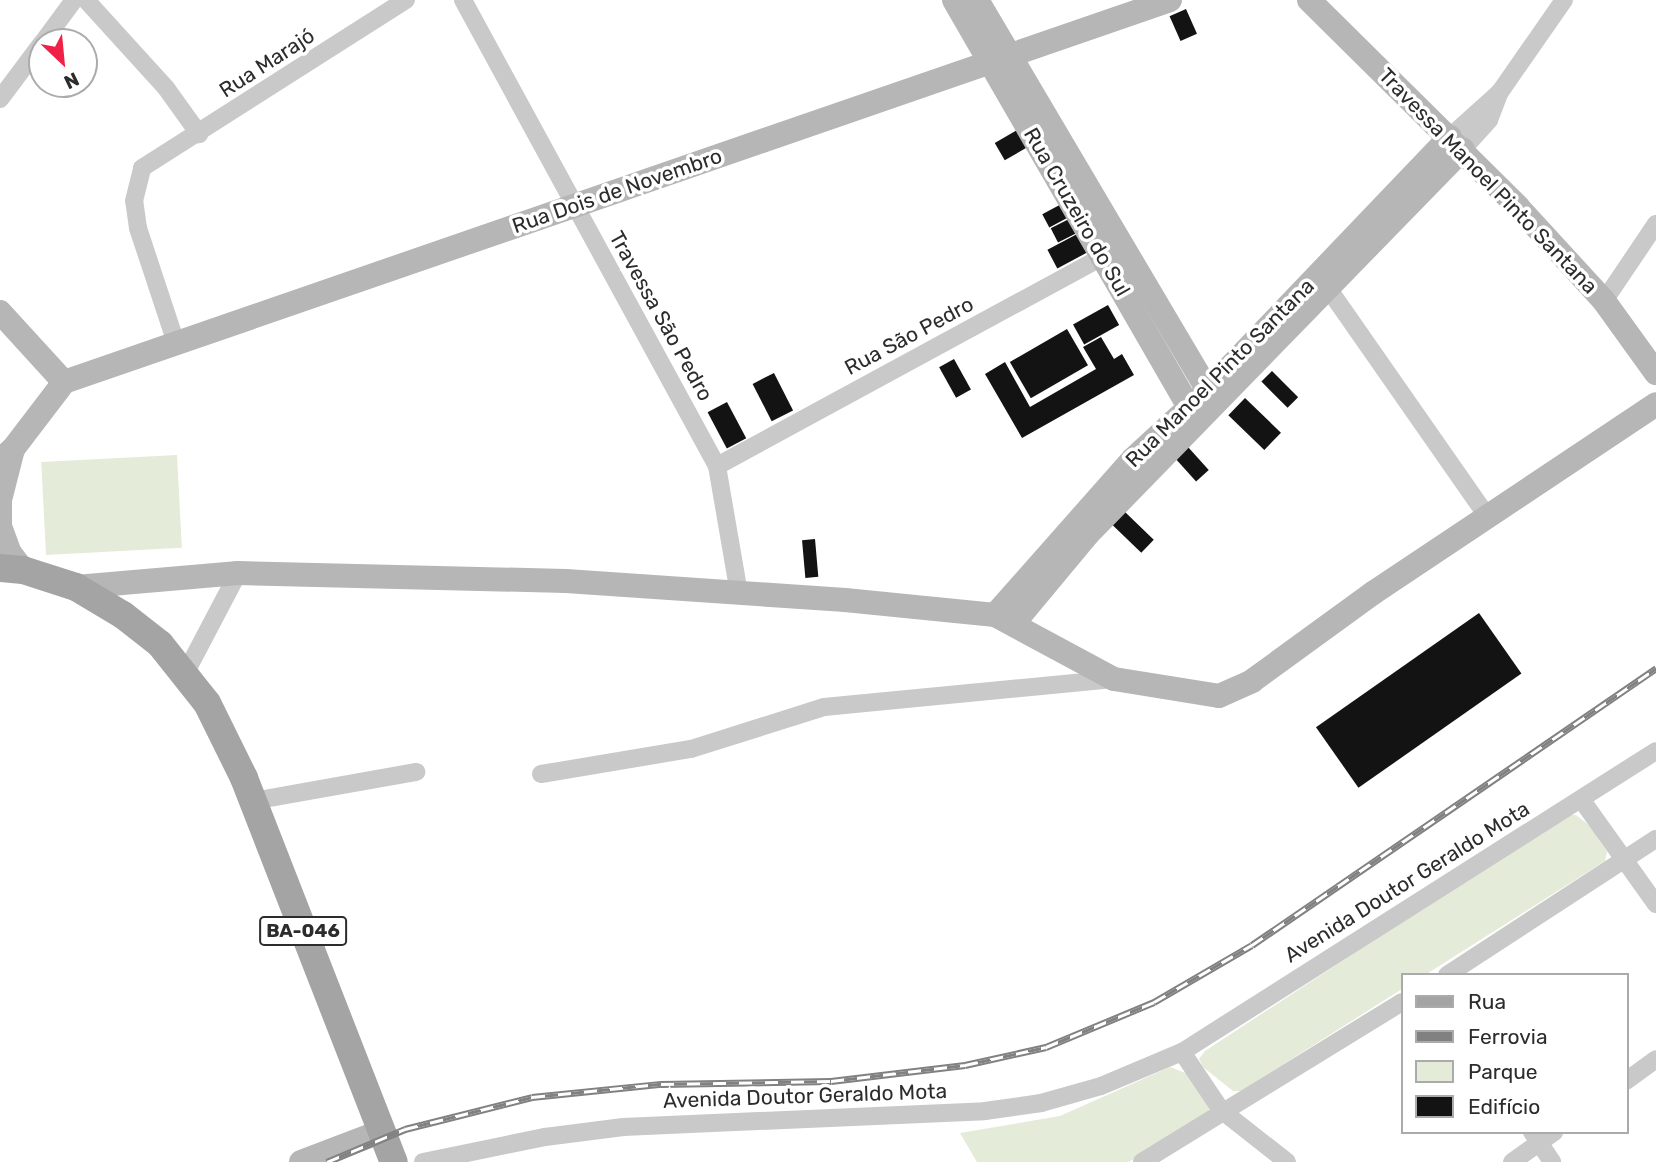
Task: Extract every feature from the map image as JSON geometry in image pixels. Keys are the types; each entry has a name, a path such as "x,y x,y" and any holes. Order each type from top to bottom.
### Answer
{"main road":[{"name":"BA-046","path":"12,569 76,587 123,615 160,644 186,672 206,704 253,801 380,1132 394,1162"}],"street":[{"path":"53,28 74,0"},
{"path":"86,0 166,88 199,134"},
{"name":"Rua Marajó","path":"176,343 145,256 134,201 138,177 151,159 199,134 406,0"},
{"name":"Travessa São Pedro","path":"463,0 717,466 738,594"},
{"name":"Rua Cruzeiro do Sul","path":"954,0 1000,58 1112,251 1194,416"},
{"name":"Rua Cruzeiro do Sul","path":"977,0 1000,58"},
{"name":"Rua Dois de Novembro","path":"64,382 1170,0"},
{"name":"Travessa Manoel Pinto Santana","path":"1308,0 1456,143 1604,301 1656,373"},
{"path":"1456,143 1500,92 1564,0"},
{"path":"0,99 28,61"},
{"name":"Rua Manoel Pinto Santana","path":"1004,619 1133,459 1194,416 1456,143"},
{"path":"1604,301 1656,223"},
{"name":"Rua Cruzeiro do Sul","path":"1112,251 1212,398"},
{"name":"Rua São Pedro","path":"717,466 1112,251"},
{"path":"1324,282 1487,516"},
{"path":"0,312 64,382 7,454 0,500 0,526 10,553 12,569"},
{"path":"541,774 691,749 824,707 1114,678 1207,696 1229,693 1656,404"},
{"path":"76,587 237,573 566,581 738,594 1004,619 1114,678"},
{"path":"186,672 237,573"},
{"name":"Avenida Doutor Geraldo Mota","path":"423,1162 533,1139 623,1127 897,1117 1041,1103 1101,1086 1182,1052 1656,751"},
{"path":"253,801 416,772"},
{"path":"1581,799 1656,904"},
{"path":"1450,973 1656,839"},
{"path":"1142,1162 1221,1110 1400,1003"},
{"path":"1182,1052 1221,1110 1287,1162"},
{"path":"1628,1079 1656,1059"},
{"path":"301,1162 380,1132"},
{"path":"1512,1162 1542,1136 1552,1162"}],"green space":[{"path":"177,455 182,548 46,555 41,462"},
{"path":"1565,815 1576,815 1590,826 1607,852 1605,861 1428,973 1400,973 1400,990 1241,1091 1233,1091 1203,1067 1199,1059 1205,1051"},
{"path":"1170,1067 1188,1074 1210,1103 1209,1111 1129,1162 977,1162 960,1133 1060,1116"}],"building":[{"path":"1186,9 1197,34 1181,41 1170,16"},
{"path":"1019,129 1029,146 1005,160 995,143"},
{"path":"1067,201 1074,214 1049,227 1042,214"},
{"path":"1073,217 1080,231 1058,243 1051,228"},
{"path":"1081,232 1091,251 1057,268 1047,250"},
{"path":"1108,305 1119,325 1084,345 1073,324"},
{"path":"1067,329 1088,365 1031,398 1010,362"},
{"path":"1101,337 1114,359 1122,354 1134,375 1022,438 985,374 1005,362 1030,407 1096,369 1083,347"},
{"path":"954,359 971,390 956,398 939,367"},
{"path":"1272,371 1298,397 1288,408 1261,382"},
{"path":"774,373 793,410 772,421 753,384"},
{"path":"1245,398 1281,433 1264,450 1228,415"},
{"path":"727,402 746,438 727,449 708,412"},
{"path":"1188,447 1209,470 1196,481 1175,458"},
{"path":"1125,512 1154,540 1141,553 1112,525"},
{"path":"815,539 818,577 805,578 802,540"},
{"path":"1479,613 1521,674 1358,788 1316,727"}],"railway":[{"path":"327,1162 405,1129 532,1097 661,1084 831,1081 965,1065 1046,1047 1154,1002 1252,945 1656,668"}]}
